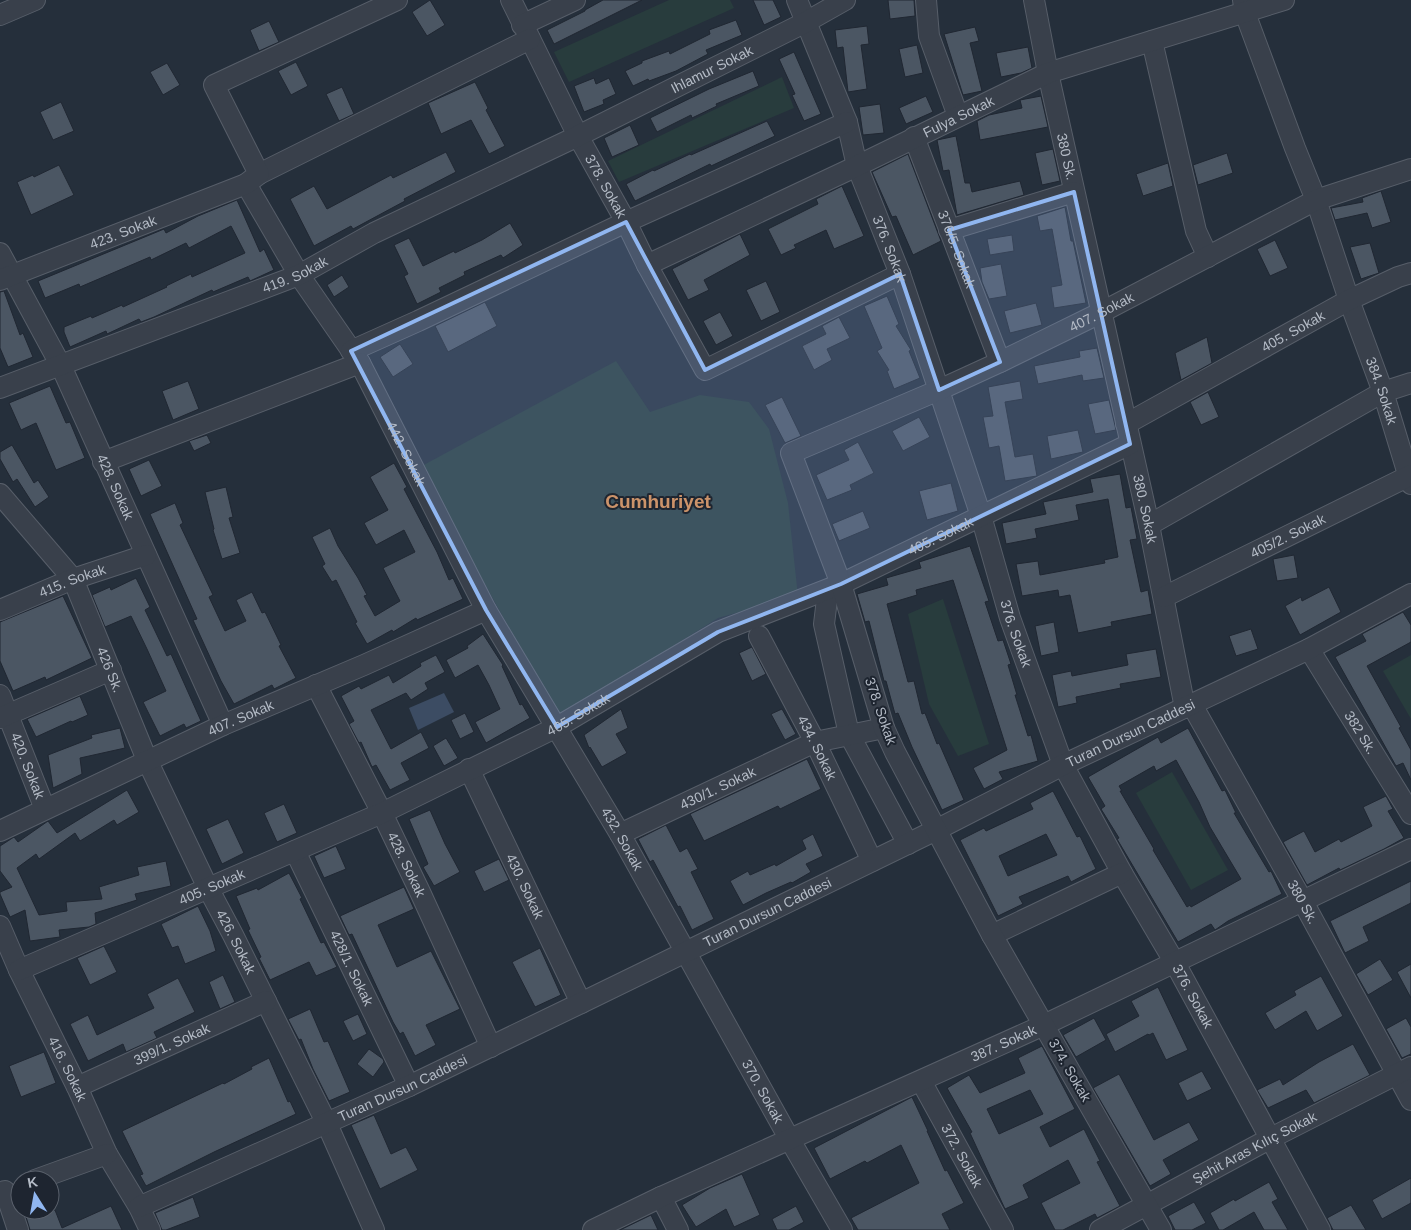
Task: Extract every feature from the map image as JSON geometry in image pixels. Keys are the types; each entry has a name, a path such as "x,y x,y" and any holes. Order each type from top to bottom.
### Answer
{"street":[{"path":"0,15 35,0"},
{"name":"442. Sokak","path":"396,0 214,86 253,179 299,275 355,357 486,610 557,727"},
{"name":"378. Sokak","path":"511,0 578,136 705,370 900,274"},
{"name":"423. Sokak","path":"6,278 253,179 526,32 575,0"},
{"name":"376. Sokak","path":"797,0 847,122 856,166 900,274 981,516 1010,618 1063,765 1122,873 1175,963 1320,1230"},
{"name":"Ihlamur Sokak","path":"578,136 806,22 845,0"},
{"path":"926,0 930,36 958,116"},
{"name":"380 Sk.","path":"1034,0 1100,313"},
{"name":"Fulya Sokak","path":"647,265 1048,73 1152,41 1244,6 1284,0"},
{"name":"384. Sokak","path":"1244,6 1295,148 1316,200 1349,300 1383,392 1410,478"},
{"path":"1152,41 1196,232 1208,257"},
{"path":"103,462 355,357 418,321 626,222 847,122"},
{"name":"419. Sokak","path":"0,388 299,275 374,233 578,136"},
{"name":"376/5. Sokak","path":"914,137 1000,362"},
{"name":"407. Sokak","path":"791,453 1000,362 1100,313 1316,200 1411,170"},
{"path":"949,230 1074,192"},
{"name":"428. Sokak","path":"0,253 6,278 61,366 224,725"},
{"name":"405. Sokak","path":"1126,424 1349,300 1398,277 1411,273"},
{"name":"380. Sokak","path":"1100,313 1189,706"},
{"path":"1149,525 1383,392 1411,383"},
{"name":"405. Sokak","path":"19,970 382,813 557,727 718,632 842,584 1130,444"},
{"name":"378. Sokak","path":"791,453 842,584 884,728 936,830"},
{"name":"405/2. Sokak","path":"1164,597 1410,478"},
{"path":"0,494 73,579"},
{"name":"415. Sokak","path":"0,610 73,579 146,555"},
{"name":"426 Sk.","path":"73,579 147,760"},
{"path":"842,584 827,599 824,624 849,734 908,844"},
{"name":"Turan Dursun Caddesi","path":"140,1208 409,1086 581,1003 908,844 1063,765 1309,648 1411,594"},
{"name":"407. Sokak","path":"0,831 147,760 486,610"},
{"name":"434. Sokak","path":"759,636 815,742 872,861"},
{"name":"382 Sk.","path":"1309,648 1411,814"},
{"path":"4,716 111,670"},
{"name":"428. Sokak","path":"316,685 382,813 491,1046"},
{"name":"420. Sokak","path":"0,695 4,716 45,809"},
{"name":"380 Sk.","path":"1189,706 1404,1070 1411,1100"},
{"name":"432. Sokak","path":"557,727 620,834 685,952"},
{"name":"430/1. Sokak","path":"620,834 815,742 884,728"},
{"name":"426. Sokak","path":"147,760 208,888 327,1124 374,1230"},
{"name":"430. Sokak","path":"469,770 581,1003"},
{"name":"374. Sokak","path":"936,830 992,935 1161,1230"},
{"name":"387. Sokak","path":"593,1230 661,1197 1044,1025 1411,849"},
{"name":"428/1. Sokak","path":"295,850 409,1086"},
{"path":"992,935 1122,873"},
{"name":"416. Sokak","path":"0,926 107,1154 140,1208"},
{"name":"370. Sokak","path":"685,952 842,1230"},
{"name":"399/1. Sokak","path":"77,1087 266,1001"},
{"name":"Şehit Aras Kılıç Sokak","path":"1100,1230 1148,1206 1271,1138 1404,1070"},
{"name":"372. Sokak","path":"921,1081 1003,1230"},
{"path":"60,1171 107,1154"},
{"path":"8,1189 18,1230"},
{"path":"661,1197 678,1230"},
{"path":"140,1208 150,1230"}],"highlighted area":[{"path":"1074,192 1130,444 841,584 718,632 557,727 486,610 351,351 626,222 705,370 900,274 939,390 1000,362 949,230"}],"green space":[{"path":"669,0 730,0 734,8 569,82 554,52"},
{"path":"782,77 794,108 619,182 608,161"},
{"path":"616,361 650,412 700,395 749,402 769,429 788,503 798,596 718,618 559,718 420,467"},
{"path":"943,599 989,744 958,756 929,704 908,614"},
{"path":"1411,655 1411,719 1383,671"},
{"path":"1172,772 1228,870 1191,890 1136,793"}],"water":[{"path":"444,693 454,712 418,730 409,708"}],"building":[{"path":"430,0 445,25 427,36 412,12"},
{"path":"603,0 642,0 554,44 547,30"},
{"path":"753,0 773,0 781,17 764,25"},
{"path":"888,0 914,0 915,16 890,19"},
{"path":"736,20 742,35 706,50 708,54 676,71 649,81 648,79 633,86 625,71 642,63 642,61 669,51 670,54 710,34 709,30"},
{"path":"269,21 279,42 259,51 250,30"},
{"path":"867,26 869,44 861,45 867,89 848,92 843,47 837,48 835,30"},
{"path":"975,27 979,41 970,43 982,91 963,95 944,34"},
{"path":"917,45 923,73 905,77 899,49"},
{"path":"1028,47 1032,68 1021,73 1001,77 996,53"},
{"path":"794,52 821,114 804,121 792,95 795,94 779,59"},
{"path":"296,62 308,86 291,95 278,71"},
{"path":"167,63 180,85 163,95 150,72"},
{"path":"753,71 759,86 716,104 717,106 692,118 691,115 657,132 650,118 709,89"},
{"path":"594,78 596,84 609,78 616,94 603,100 604,104 584,112 574,86"},
{"path":"475,82 488,108 486,110 505,146 489,154 471,120 441,134 428,103"},
{"path":"342,87 354,114 339,121 326,94"},
{"path":"926,96 933,112 906,124 899,108"},
{"path":"1041,96 1048,127 980,140 977,121 989,115 1022,108 1020,100"},
{"path":"61,102 74,131 53,140 40,112"},
{"path":"880,104 884,133 863,135 859,107"},
{"path":"767,121 775,136 711,166 710,164 635,201 626,184 653,170"},
{"path":"630,125 639,145 612,157 604,138"},
{"path":"956,136 965,183 970,183 972,192 1020,181 1024,195 957,215 949,170 943,171 937,140"},
{"path":"1053,149 1060,181 1042,185 1035,153"},
{"path":"446,152 456,172 404,199 405,201 353,229 351,226 314,246 290,199 314,186 327,209 391,175 393,178"},
{"path":"1227,153 1233,173 1198,185 1193,165"},
{"path":"908,154 941,241 913,255 896,216 892,217 872,172"},
{"path":"1168,163 1173,186 1143,196 1136,174"},
{"path":"59,165 74,195 31,215 17,182 33,175 34,177"},
{"path":"842,186 864,236 834,249 826,230 794,245 796,248 781,255 768,229 818,204 816,199"},
{"path":"1381,191 1391,222 1372,228 1367,213 1335,220 1331,208 1363,202 1362,198"},
{"path":"237,200 260,252 264,249 274,270 250,281 248,277 213,292 212,290 154,317 141,322 139,319 107,334 106,331 70,347 64,327 91,316 92,318 122,305 123,307 191,274 192,277 245,253 231,226 189,248 186,243 151,260 150,257 80,287 79,284 45,298 38,281 164,229 166,233 198,216"},
{"path":"1065,207 1086,303 1054,308 1051,287 1062,285 1052,229 1040,231 1037,216"},
{"path":"510,223 523,245 503,258 501,255 464,272 465,275 439,288 441,292 417,304 404,276 408,274 394,245 409,238 423,266 482,240"},
{"path":"740,234 750,255 704,280 709,290 688,300 672,269"},
{"path":"1012,235 1014,251 990,255 987,239"},
{"path":"1275,240 1288,268 1270,276 1257,249"},
{"path":"1370,243 1379,273 1361,279 1350,247"},
{"path":"1001,264 1007,296 989,299 982,282 980,268"},
{"path":"342,275 349,287 334,297 327,285"},
{"path":"766,281 780,312 761,321 746,290"},
{"path":"4,291 20,335 23,333 33,357 8,367 0,348 0,292"},
{"path":"887,296 899,324 896,326 911,350 909,351 920,378 894,389 887,371 889,370 877,351 882,348 864,306"},
{"path":"485,302 497,326 448,352 435,326"},
{"path":"1036,303 1042,325 1010,333 1004,311"},
{"path":"720,312 733,336 716,345 703,321"},
{"path":"839,317 850,338 827,349 832,360 814,370 802,346 826,334 822,326"},
{"path":"1207,337 1212,363 1181,380 1175,353"},
{"path":"400,344 413,364 393,377 380,357"},
{"path":"1097,348 1104,378 1083,381 1082,375 1038,384 1034,366 1080,357 1079,351"},
{"path":"188,381 199,409 173,420 162,391"},
{"path":"1020,381 1023,399 1005,402 1015,457 1033,454 1037,476 1005,481 999,446 989,448 983,417 993,416 988,387"},
{"path":"50,386 66,423 70,422 85,458 56,470 36,423 21,430 9,403"},
{"path":"1208,392 1219,417 1201,425 1190,402"},
{"path":"782,397 801,436 785,443 765,405"},
{"path":"1109,400 1116,430 1095,434 1088,404"},
{"path":"919,417 930,437 903,451 892,431"},
{"path":"1078,430 1083,452 1051,459 1047,436"},
{"path":"207,435 211,443 194,451 189,441"},
{"path":"858,442 874,473 850,485 852,490 827,500 816,475 849,460 844,450"},
{"path":"12,445 34,483 38,480 49,497 35,507 17,479 13,482 0,459 0,452"},
{"path":"149,460 162,486 141,496 129,469"},
{"path":"394,463 407,487 404,489 437,552 449,580 453,578 463,599 417,620 416,618 393,632 392,630 367,644 355,623 357,622 336,580 332,582 322,566 325,564 312,537 330,528 338,546 367,595 364,596 375,616 400,601 383,568 415,552 404,530 376,545 364,523 388,510 370,477"},
{"path":"1120,474 1126,508 1131,507 1137,539 1130,540 1141,592 1148,590 1152,614 1111,622 1112,626 1078,633 1070,595 1059,597 1058,590 1022,596 1016,564 1038,561 1040,575 1105,563 1104,560 1118,557 1108,499 1076,505 1079,520 1035,529 1037,538 1006,544 1002,523 1046,514 1043,502 1093,492 1090,479"},
{"path":"951,483 958,511 927,520 919,491"},
{"path":"226,487 233,517 229,518 240,553 222,559 213,530 205,492"},
{"path":"175,503 183,523 180,525 213,595 209,597 225,631 246,621 236,600 252,592 262,613 265,612 281,645 279,646 296,678 274,689 272,685 234,704 221,681 193,620 197,619 150,514"},
{"path":"863,511 870,528 839,541 832,524"},
{"path":"970,546 989,601 985,602 998,641 1003,640 1011,664 1008,665 1017,695 1015,695 1028,736 1031,735 1038,761 999,772 1003,779 984,789 973,768 1007,750 953,580 916,590 917,595 887,604 908,682 914,681 922,714 925,713 937,744 939,743 964,800 942,810 898,713 895,714 886,681 884,681 869,621 865,622 857,594 888,585 886,578 921,568 919,562"},
{"path":"1294,555 1298,578 1277,581 1273,559"},
{"path":"136,578 150,607 145,610 167,656 171,654 201,721 186,728 184,724 160,736 143,702 166,691 147,649 131,616 105,627 92,595 110,587 111,590"},
{"path":"1329,587 1341,612 1300,635 1285,606 1301,597 1302,601"},
{"path":"63,596 92,658 46,680 45,677 13,691 0,661 0,622"},
{"path":"1403,612 1411,625 1411,642 1367,666 1401,727 1399,728 1411,750 1411,780 1403,763 1396,766 1335,657 1366,641 1362,634"},
{"path":"1054,622 1059,652 1041,656 1035,626"},
{"path":"1251,629 1258,649 1236,656 1229,636"},
{"path":"483,634 503,665 520,705 522,704 530,718 486,743 475,722 500,709 489,685 478,665 455,678 446,660 468,648 467,646"},
{"path":"752,647 766,674 752,681 739,653"},
{"path":"1156,649 1161,677 1120,684 1121,688 1076,697 1077,703 1058,707 1052,675 1071,671 1072,676 1128,665 1126,654"},
{"path":"436,655 445,672 425,683 428,689 411,700 406,693 371,710 391,749 421,732 429,748 401,763 410,780 390,790 376,765 372,767 361,742 359,743 349,724 354,721 341,696 359,686 361,689 389,675 393,683 421,666 420,663"},
{"path":"80,696 88,715 36,737 27,719"},
{"path":"621,709 628,728 616,734 627,753 602,767 589,748 584,735"},
{"path":"782,709 796,734 785,740 771,714"},
{"path":"465,713 474,732 460,739 451,720"},
{"path":"120,728 125,748 80,758 82,774 53,788 48,755 92,738 91,735"},
{"path":"1188,728 1222,791 1225,790 1236,813 1234,813 1269,872 1271,871 1282,894 1228,921 1215,930 1211,924 1178,942 1117,839 1119,838 1101,809 1105,806 1088,777 1158,737 1161,743","holes":["1176,760 1199,802 1210,827 1241,879 1191,907 1190,905 1187,907 1153,850 1119,786 1154,766 1156,771"]},
{"path":"446,738 458,758 444,766 433,746"},
{"path":"807,759 821,789 780,809 778,806 704,841 690,814"},
{"path":"127,790 139,812 117,825 114,820 80,841 75,833 39,859 36,854 17,868 39,915 67,911 66,902 102,899 99,887 139,875 137,867 166,861 171,886 135,894 137,900 95,913 96,924 89,927 59,930 60,937 30,941 25,910 10,917 0,894 0,892 12,887 0,871 0,846 14,837 18,842 48,821 57,833"},
{"path":"1053,791 1077,837 1080,836 1096,869 1071,882 1068,876 1019,897 1023,904 998,916 960,840 984,828 986,831 1033,809 1030,803","holes":["1046,834 1057,855 1008,876 999,856"]},
{"path":"1386,796 1393,809 1388,811 1404,838 1307,885 1283,842 1304,831 1315,852 1339,839 1341,842 1372,826 1363,807"},
{"path":"284,804 297,833 277,842 264,813"},
{"path":"430,810 460,872 434,886 423,867 428,864 409,819"},
{"path":"228,819 244,853 222,864 206,829"},
{"path":"666,825 680,852 687,848 698,869 691,872 714,919 692,930 653,860 650,862 638,839"},
{"path":"813,834 823,856 806,864 811,872 792,883 766,893 743,905 730,881 748,871 750,875 775,864 776,866 806,849 802,840"},
{"path":"336,846 346,869 324,878 314,856"},
{"path":"499,859 509,880 484,892 474,871"},
{"path":"289,873 321,943 324,942 337,967 316,976 309,962 270,980 259,958 261,957 248,930 250,929 236,896 257,888 258,890"},
{"path":"1411,881 1411,903 1363,927 1369,941 1345,953 1330,921"},
{"path":"404,887 414,909 378,925 397,967 431,951 460,1009 426,1025 436,1045 415,1056 403,1032 400,1034 393,1022 352,934 349,935 340,916"},
{"path":"198,906 210,931 216,951 185,964 178,946 172,948 161,924"},
{"path":"104,946 117,972 90,985 77,958"},
{"path":"540,948 561,995 535,1007 512,962"},
{"path":"1380,959 1393,980 1368,995 1356,974"},
{"path":"1411,964 1411,998 1397,972"},
{"path":"223,975 235,1002 220,1009 209,982"},
{"path":"1321,976 1343,1016 1317,1031 1306,1011 1275,1030 1265,1013 1296,995 1294,991"},
{"path":"178,978 195,1012 154,1032 157,1038 126,1052 123,1044 88,1061 70,1024 88,1015 97,1035 154,1008 147,994"},
{"path":"1158,987 1188,1050 1166,1060 1153,1033 1115,1052 1106,1034 1139,1016 1131,1001"},
{"path":"310,1009 324,1042 328,1041 350,1092 329,1101 301,1039 299,1040 288,1019"},
{"path":"358,1014 367,1034 353,1041 343,1021"},
{"path":"1094,1018 1106,1040 1076,1057 1063,1035"},
{"path":"1406,1018 1411,1027 1411,1054 1402,1058 1386,1029"},
{"path":"1353,1044 1370,1075 1314,1103 1306,1090 1268,1108 1257,1090 1280,1079 1283,1085 1319,1062"},
{"path":"1042,1046 1075,1109 1040,1127 1050,1147 1084,1129 1100,1161 1097,1162 1120,1206 1097,1218 1095,1214 1063,1230 1055,1230 1041,1203 1080,1183 1068,1160 1023,1185 1029,1198 1005,1209 970,1133 972,1132 947,1088 969,1075 980,1093 1025,1073 1018,1058","holes":["1030,1090 1043,1114 999,1134 987,1109"]},
{"path":"369,1049 383,1059 384,1062 373,1077 357,1064"},
{"path":"44,1052 56,1083 21,1097 9,1066"},
{"path":"269,1058 288,1102 290,1101 296,1114 146,1186 140,1175 143,1174 122,1131 224,1084"},
{"path":"1202,1071 1212,1089 1187,1101 1178,1083"},
{"path":"1119,1074 1154,1140 1189,1122 1199,1140 1163,1160 1171,1174 1150,1186 1093,1088"},
{"path":"912,1097 945,1171 947,1170 964,1203 942,1214 950,1230 858,1230 851,1218 919,1183 901,1145 867,1163 865,1161 830,1179 814,1148"},
{"path":"374,1115 391,1154 406,1147 418,1170 380,1189 351,1125"},
{"path":"742,1174 760,1215 734,1227 726,1209 696,1227 682,1205 710,1188"},
{"path":"1411,1178 1411,1203 1382,1219 1372,1200"},
{"path":"1269,1182 1278,1199 1272,1202 1288,1230 1264,1230 1254,1212 1223,1230 1219,1230 1210,1213"},
{"path":"193,1197 200,1217 162,1230 155,1213"},
{"path":"1194,1202 1206,1223 1192,1230 1175,1230 1168,1216"},
{"path":"1351,1205 1366,1230 1333,1230 1327,1218"},
{"path":"111,1206 122,1230 30,1230 27,1220 59,1220 62,1228"},
{"path":"796,1206 804,1222 789,1230 777,1230 772,1219"},
{"path":"651,1215 658,1230 620,1230"}],"district":[{"name":"Cumhuriyet","path":"658,501"}]}
